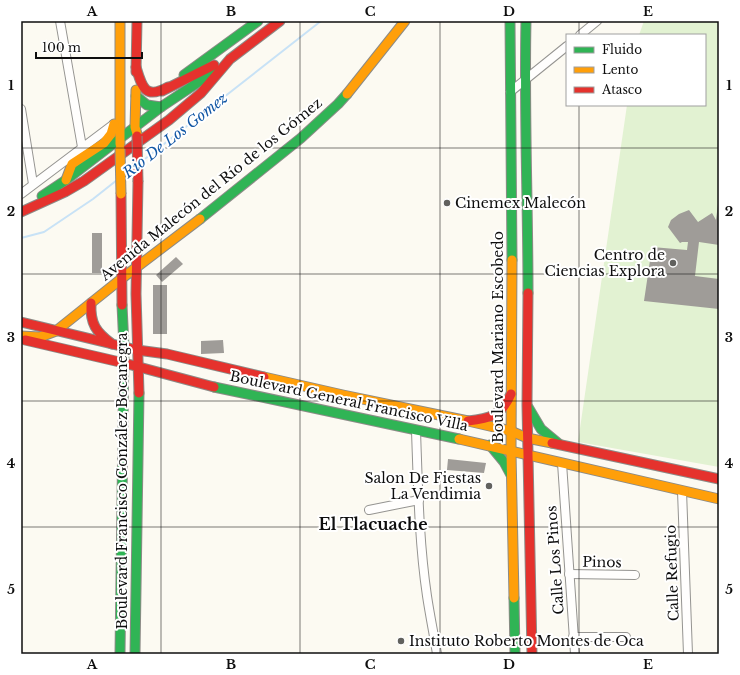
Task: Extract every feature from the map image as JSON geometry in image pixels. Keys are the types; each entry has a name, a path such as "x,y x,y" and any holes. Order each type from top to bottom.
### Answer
{"main road":[{"name":"Boulevard Francisco González Bocanegra","path":"120,21 121,279 124,347 120,654"},
{"name":"Boulevard Francisco González Bocanegra","path":"136,654 139,383 136,268 138,182 136,132 137,21"},
{"path":"162,91 258,21"},
{"path":"21,211 66,180 120,139 136,132 161,107 230,59 280,21"},
{"name":"Avenida Malecón del Río de los Gómez","path":"56,332 121,279 172,242 321,121 354,86 405,21"},
{"name":"Boulevard Mariano Escobedo","path":"510,21 510,92 512,137 511,452 515,654"},
{"name":"Boulevard Mariano Escobedo","path":"526,21 527,438 532,654"},
{"path":"136,66 142,86 145,91 150,93 162,91 180,84 208,67 230,59"},
{"path":"21,211 84,182 169,120 201,93 230,59"},
{"path":"136,96 147,106 152,108 161,107"},
{"path":"66,180 72,164 104,143 111,134 114,124"},
{"path":"512,137 522,140 527,147"},
{"path":"91,303 90,317 95,327 100,335 112,344"},
{"name":"Boulevard General Francisco Villa","path":"21,322 56,332 137,350 167,354 336,393 468,421 511,431 527,438 719,479"},
{"path":"21,337 40,337 56,332"},
{"name":"Boulevard General Francisco Villa","path":"21,337 214,387 490,446 719,499"},
{"path":"139,383 156,371"},
{"path":"468,421 488,419 497,414 505,406 512,389"},
{"path":"527,405 541,429 559,444"},
{"path":"490,446 504,462 512,477"}],"street":[{"path":"60,21 82,147"},
{"path":"581,34 597,21"},
{"path":"510,92 566,47"},
{"name":"Boulevard Francisco González Bocanegra","path":"114,124 116,118 116,69 121,63"},
{"path":"21,109 33,184"},
{"path":"21,194 114,124"},
{"path":"416,431 419,500 427,597 437,654"},
{"name":"Calle Los Pinos","path":"562,463 575,654"},
{"name":"Calle Refugio","path":"682,491 688,654"},
{"path":"369,510 419,500"},
{"name":"Pinos","path":"569,574 635,575"},
{"path":"573,637 626,637"}],"green space":[{"name":"Centro de Ciencias Explora","path":"644,21 719,21 719,467 578,442 627,106 706,106 706,34 639,34"}],"building":[{"name":"Centro de Ciencias Explora","path":"718,204 719,245 699,242 695,276 719,279 719,309 644,301 652,247 687,250 688,242 680,243 668,227 671,220 679,214 689,210 698,222 712,213 716,220"},
{"path":"92,233 102,233 102,273 92,273"},
{"path":"176,257 183,264 162,282 156,275"},
{"path":"153,285 167,285 167,334 153,334"},
{"path":"223,340 224,353 201,354 201,341"},
{"path":"448,459 486,463 484,473 447,470"}],"waterway":[{"name":"Rio De Los Gomez","path":"141,162 321,21"},
{"name":"Rio De Los Gomez","path":"125,174 134,167"},
{"name":"Rio De Los Gomez","path":"21,238 44,232 93,199 117,180"}],"traffic: fast":[{"path":"184,75 258,21"},
{"path":"510,21 512,260"},
{"path":"526,21 525,89 528,293"},
{"path":"42,196 66,180 161,107 215,71"},
{"path":"200,219 301,138 347,94"},
{"path":"136,96 147,105 161,107"},
{"path":"120,654 124,347 122,305"},
{"path":"214,387 459,439"},
{"path":"135,654 139,393"},
{"path":"528,407 541,429 559,444"},
{"path":"490,445 504,462 511,475"},
{"path":"514,598 515,654"}],"traffic: slow":[{"path":"120,21 120,144"},
{"path":"347,94 405,21"},
{"path":"136,90 135,127 137,134"},
{"path":"66,180 72,164 104,143 111,134 114,124"},
{"path":"120,149 121,194"},
{"path":"21,336 40,337 56,331 200,219"},
{"path":"512,260 511,452 514,598"},
{"path":"264,377 468,421 511,431 527,438 552,443"},
{"path":"459,439 719,499"}],"traffic: jam":[{"path":"136,72 137,21"},
{"path":"21,212 65,192 84,181 169,120 201,93 230,59 280,21"},
{"path":"162,91 214,65"},
{"path":"136,67 143,86 149,92 160,91 168,87"},
{"path":"137,136 138,182"},
{"path":"138,182 136,294 139,393"},
{"path":"121,194 122,305"},
{"path":"528,293 527,405 532,654"},
{"path":"91,303 92,317 95,327 112,344"},
{"path":"21,322 137,350 167,354 264,377"},
{"path":"25,340 124,363 214,387"},
{"path":"468,421 483,419 494,415 504,407 511,394"},
{"path":"552,443 719,479"}],"place":[{"name":"Cinemex Malecón","path":"447,203"},
{"name":"Centro de Ciencias Explora","path":"673,263"},
{"name":"Salon De Fiestas La Vendimia","path":"489,486"},
{"name":"Instituto Roberto Montes de Oca","path":"401,641"}],"district":[{"name":"El Tlacuache","path":"373,524"}]}
